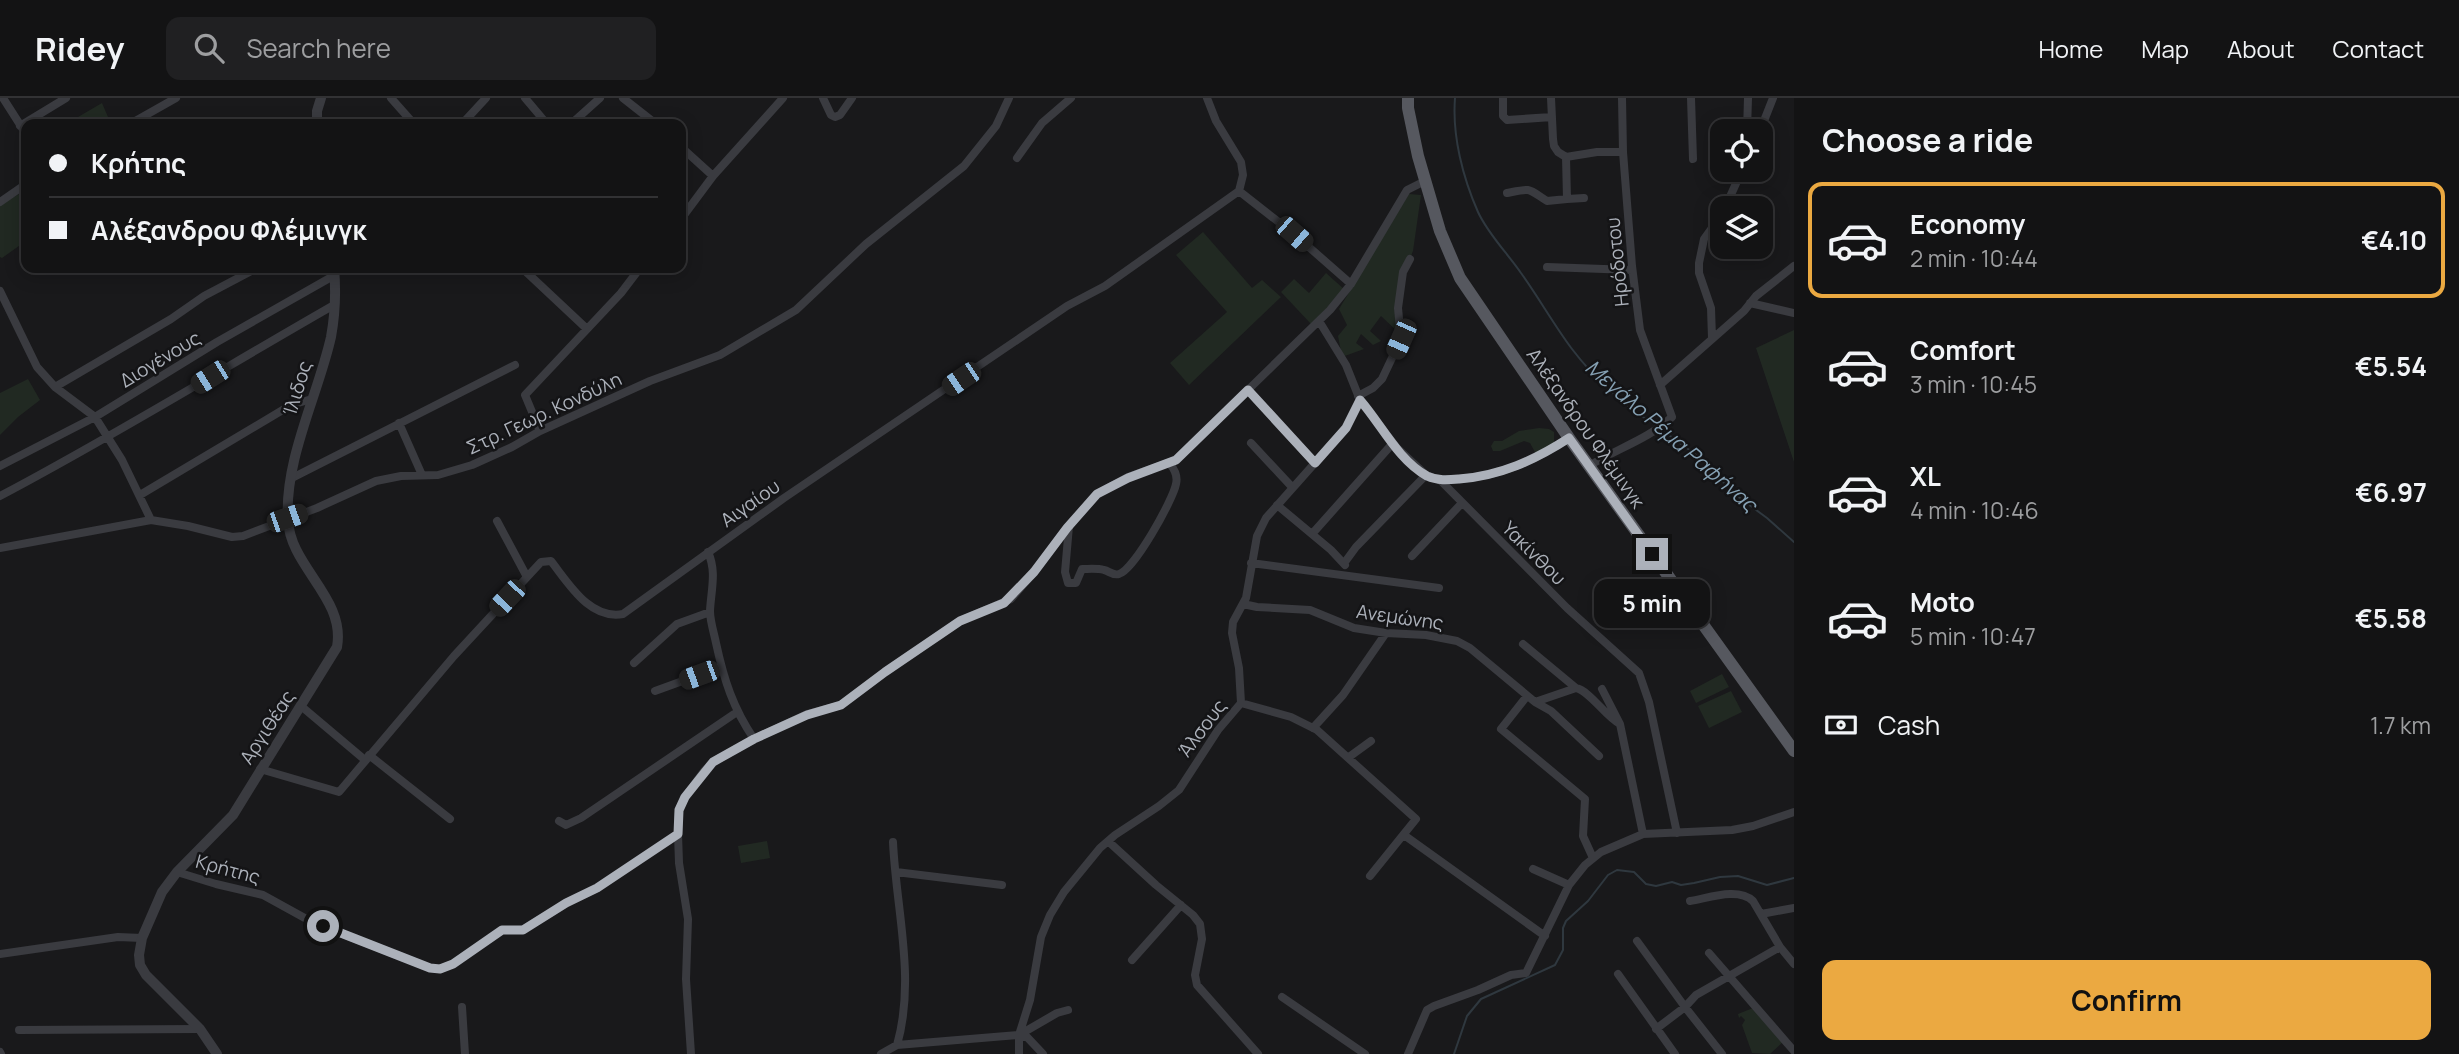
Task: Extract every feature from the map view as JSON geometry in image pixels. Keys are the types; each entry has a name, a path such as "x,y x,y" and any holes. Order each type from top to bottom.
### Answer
{"main road":[{"name":"Αλέξανδρου Φλέμινγκ","path":"1408,98 1425,181 1445,247 1460,278 1569,438 1794,751"}],"street":[{"path":"3,98 20,126"},
{"path":"32,119 66,98"},
{"path":"139,119 176,98"},
{"path":"318,119 320,98"},
{"path":"391,98 410,119"},
{"path":"467,119 486,98"},
{"path":"525,98 543,119"},
{"path":"577,119 600,98"},
{"path":"623,98 650,119"},
{"path":"686,212 713,176 783,98"},
{"path":"823,98 831,115 835,117 840,115 852,98"},
{"name":"Στρ. Γεωρ. Κονδύλη","path":"0,548 151,520 243,537 376,481 401,476 438,475 472,465 650,381 720,355 796,310 866,244 964,166 996,126 1009,98"},
{"path":"1017,159 1042,123 1072,98"},
{"path":"1207,98 1216,121 1241,162 1243,174 1239,191 1294,234 1350,284"},
{"path":"1503,98 1503,116 1507,120 1552,117"},
{"path":"1551,98 1554,146 1558,152 1566,157 1597,152 1623,152"},
{"name":"Ηρόδοτου","path":"1589,466 1658,429 1672,417 1640,330 1632,270 1623,152 1622,98"},
{"path":"1691,98 1693,159"},
{"path":"1747,119 1748,98"},
{"path":"1765,119 1773,98"},
{"path":"686,152 713,176"},
{"path":"1566,157 1567,199"},
{"path":"691,1054 686,979 688,919 679,863 678,834 679,810 698,779 713,762 754,739 807,715 841,705 960,621 1004,603 1034,572 1097,494 1108,486 1170,464 1339,301 1407,190 1425,181"},
{"path":"0,202 21,187"},
{"path":"1507,193 1528,189 1536,191 1547,201 1584,198"},
{"name":"Αιγαίου","path":"260,769 339,792 454,656 541,562 551,562 578,596 602,614 623,614 708,552 1067,306 1105,286 1239,191"},
{"path":"1710,231 1704,239 1699,273 1711,308 1712,338"},
{"path":"1359,398 1382,379 1401,339 1398,308 1404,268 1410,260"},
{"path":"1660,384 1794,265"},
{"path":"1547,267 1632,270"},
{"path":"55,387 171,319 204,296 248,273"},
{"name":"Διογένους","path":"0,466 95,417 333,273"},
{"name":"Ίλιδος","path":"287,518 299,440 330,339 335,273"},
{"path":"527,273 587,329"},
{"path":"540,431 525,394 621,293 636,273"},
{"path":"0,291 37,367 55,387 95,417 140,495 151,520"},
{"path":"1750,303 1794,313"},
{"path":"0,496 108,438 334,305"},
{"name":"Υακίνθου","path":"1319,321 1346,365 1359,398 1393,443 1426,475 1440,480 1567,608 1639,673 1649,702 1677,833"},
{"path":"292,478 515,365"},
{"path":"1248,390 1315,463"},
{"name":"Άλσους","path":"1018,1054 1019,1035 1030,1000 1041,937 1050,915 1088,862 1115,835 1160,806 1179,790 1218,730 1241,703 1233,622 1243,604 1261,524 1346,428 1359,398"},
{"path":"140,495 291,405 312,399"},
{"path":"399,423 422,475"},
{"path":"1440,480 1495,474 1544,454 1569,438"},
{"path":"1251,443 1292,487"},
{"path":"1312,534 1393,443"},
{"path":"1069,526 1065,572 1068,583 1076,583 1082,569 1102,569 1119,574 1136,560 1175,489 1176,474 1170,464"},
{"path":"1343,575 1345,562 1356,547 1426,475"},
{"path":"1412,556 1462,503"},
{"path":"1277,505 1345,562"},
{"name":"Αργιθέας","path":"142,938 162,892 177,872 233,814 337,647 340,633 337,618 294,542 287,518"},
{"path":"497,521 527,577"},
{"path":"708,552 712,563 713,593 710,612 723,679 737,712 754,739"},
{"path":"1251,563 1439,588"},
{"name":"Ανεμώνης","path":"1243,604 1310,610 1354,628 1426,635 1464,644 1527,696 1551,711 1599,756"},
{"path":"634,663 677,624 710,612"},
{"path":"1313,728 1343,695 1385,633"},
{"path":"1522,644 1620,724"},
{"path":"654,691 721,667"},
{"path":"1535,702 1576,688"},
{"path":"1602,689 1620,724 1643,834"},
{"path":"1527,696 1501,729 1585,799 1583,836 1593,858"},
{"path":"1241,703 1292,717 1313,728 1349,757 1416,819 1370,876"},
{"path":"301,706 450,819"},
{"path":"559,821 566,825 581,818 737,712"},
{"path":"1349,757 1371,741"},
{"path":"1408,1054 1427,1010 1438,1003 1478,990 1511,975 1526,973 1577,873 1610,847 1643,834 1732,830 1763,824 1794,812"},
{"name":"Κρήτης","path":"177,872 263,895 312,922 430,968 440,969 487,942 495,933 502,930 523,930 566,903 597,888 678,834"},
{"path":"1404,835 1545,936"},
{"path":"893,842 904,945 905,993 904,1021 897,1045"},
{"path":"1109,842 1194,915 1200,924 1202,939 1195,975 1197,985 1258,1054"},
{"path":"1533,869 1569,885"},
{"path":"896,872 1002,885"},
{"path":"1690,901 1742,894 1754,901 1780,947 1794,964"},
{"path":"1132,960 1181,905"},
{"path":"1760,914 1794,908"},
{"path":"0,954 118,937 142,938 140,965 146,975 200,1029 217,1054"},
{"path":"1637,941 1722,1054"},
{"path":"1656,1028 1685,1007 1696,995 1780,947"},
{"path":"1709,953 1794,1051"},
{"path":"1618,974 1675,1054"},
{"path":"1282,997 1365,1054"},
{"path":"462,1007 465,1054"},
{"path":"1019,1035 1057,1013 1068,1010"},
{"path":"19,1030 200,1029"},
{"path":"881,1054 897,1045 1019,1035 1027,1037 1043,1054"}],"shaded area":[{"path":"102,103 109,119 75,119"},
{"path":"21,193 21,245 2,258 0,257 0,205"},
{"path":"1409,194 1421,195 1413,251 1396,294 1400,334 1381,316 1370,331 1381,341 1373,345 1361,334 1356,343 1364,349 1342,357 1338,336 1347,325 1339,309"},
{"path":"1203,232 1252,288 1262,280 1281,297 1189,385 1170,363 1227,312 1176,255"},
{"path":"1326,273 1345,290 1311,324 1281,292 1294,279 1309,293"},
{"path":"1794,330 1794,462 1756,348"},
{"path":"28,379 40,400 0,435 0,393"},
{"path":"1539,428 1554,432 1554,445 1536,454 1530,443 1524,441 1500,451 1493,451 1491,446 1494,441 1502,441 1519,431"},
{"path":"1722,674 1729,687 1696,703 1690,691"},
{"path":"1731,691 1742,712 1709,728 1698,706"},
{"path":"767,841 770,858 741,863 738,846"},
{"path":"1753,1008 1783,1042 1770,1054 1752,1053 1742,1025 1745,1020 1741,1016 1739,1018 1738,1014"}],"waterway":[{"name":"Μεγάλο Ρέμα Ραφήνας","path":"1455,98 1455,127 1460,156 1482,220 1581,360 1610,390 1655,425"},
{"name":"Μεγάλο Ρέμα Ραφήνας","path":"1662,430 1703,460 1733,493 1794,542"},
{"path":"1454,1054 1467,1016 1481,999 1555,965 1563,950 1563,928 1566,921 1588,901 1608,875 1617,870 1634,872 1646,884 1656,886 1738,876 1767,885 1794,878"}],"route":[{"path":"323,926 430,968 440,969 453,964 487,942 495,933 502,930 523,930 566,903 597,888 678,834 679,810 685,797 713,762 754,739 807,715 841,705 960,621 1011,599 1097,494 1108,486 1176,460 1248,390 1315,463 1346,428 1360,400 1405,457 1426,475 1440,480 1495,474 1544,454 1569,438 1652,554"}]}
